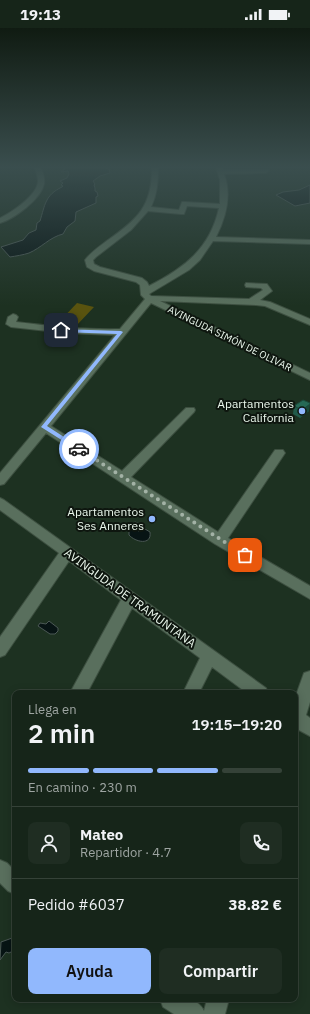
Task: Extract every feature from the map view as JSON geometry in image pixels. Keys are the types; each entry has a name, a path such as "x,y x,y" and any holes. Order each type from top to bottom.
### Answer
{"street":[{"path":"0,221 12,214"},
{"path":"142,214 129,229 93,255 89,260 90,265 97,269 139,280 162,282"},
{"path":"0,481 121,332 148,295 162,282 183,270 196,258 211,238 221,214"},
{"path":"211,238 310,242"},
{"path":"139,280 144,284 148,295"},
{"path":"249,285 264,286 268,291 251,302"},
{"path":"148,295 161,298 267,304 310,322"},
{"name":"AVINGUDA SIMÓN DE OLIVAR","path":"148,295 310,377"},
{"path":"300,318 310,311"},
{"path":"13,317 11,324 86,332 121,332"},
{"path":"123,478 190,410"},
{"path":"44,427 220,540 310,593"},
{"path":"220,540 279,453"},
{"name":"AVINGUDA DE TRAMUNTANA","path":"0,503 256,690"},
{"path":"0,650 67,552"},
{"path":"80,690 130,598"},
{"path":"192,690 209,656"},
{"path":"298,712 310,678"},
{"path":"298,722 310,728"},
{"path":"0,870 12,881"},
{"path":"176,1002 194,1014"},
{"path":"214,1014 217,1002"}],"shaded area":[{"path":"42,214 76,214 75,221 67,227 63,234 58,235 29,253 10,257 1,247 23,240 29,233 36,230 37,223 40,221"},
{"path":"77,303 94,307 76,326 59,322"},
{"path":"135,522 140,524 137,529 138,531 145,529 150,532 150,536 146,541 139,541 129,535 129,526"},
{"path":"49,621 58,628 58,631 55,634 50,634 38,626 40,623 46,624"},
{"path":"12,938 12,952 9,953 6,952 0,960 1,942"}],"building":[{"path":"303,400 310,404 302,410 294,406"}],"way so far":[{"path":"79,449 245,555"}],"place":[{"name":"Apartamentos California","path":"302,411"},
{"name":"Apartamentos Ses Anneres","path":"152,519"}],"route":[{"path":"61,330 109,333 121,332 44,427 79,449"}]}
